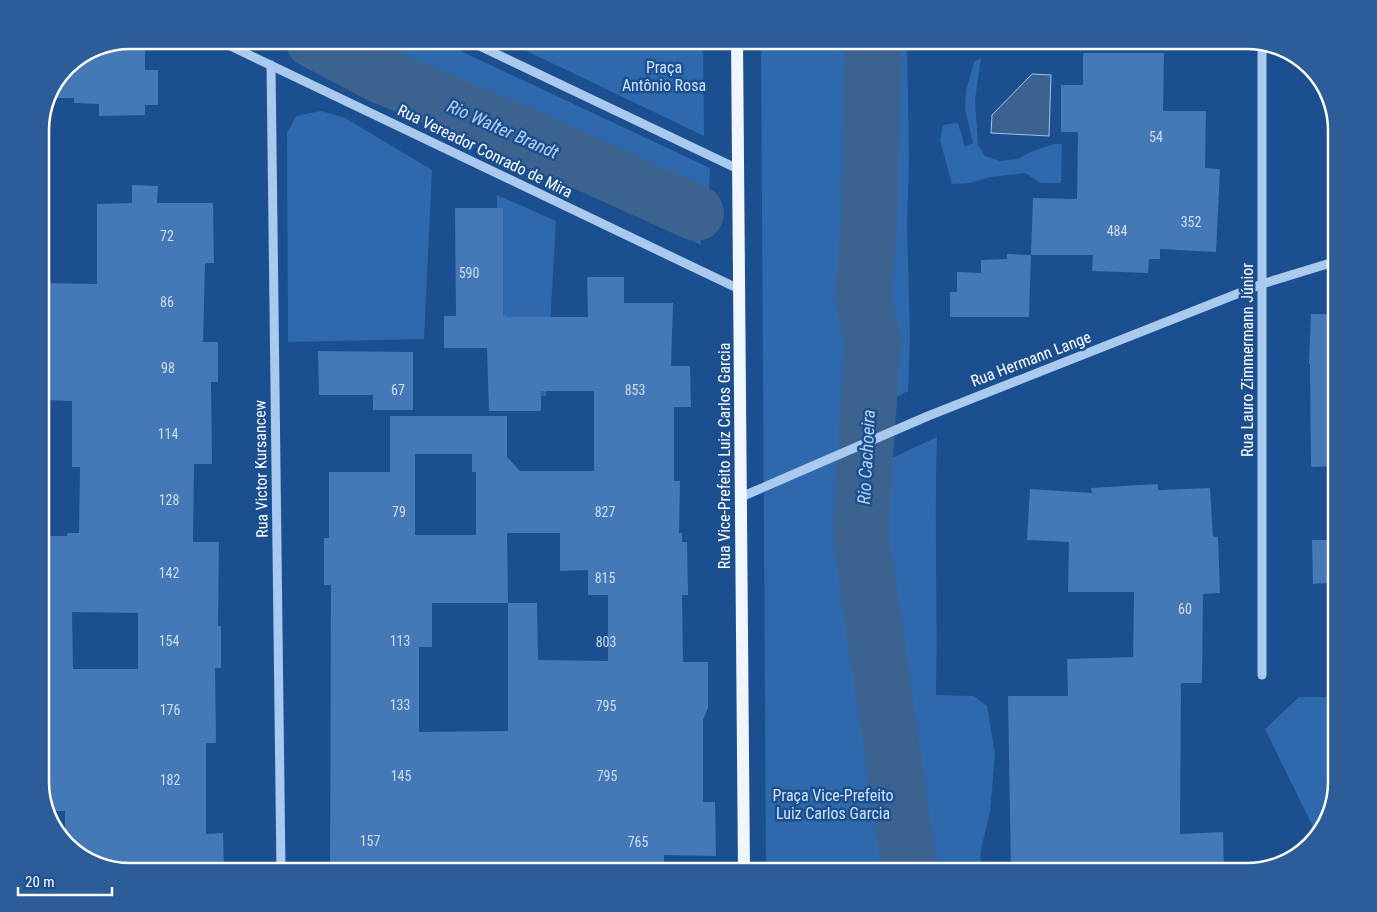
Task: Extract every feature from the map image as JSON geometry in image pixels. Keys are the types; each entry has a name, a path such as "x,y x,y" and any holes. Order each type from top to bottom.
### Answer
{"main road":[{"name":"Rua Vice-Prefeito Luiz Carlos Garcia","path":"737,49 744,863"}],"street":[{"name":"Rua Vereador Conrado de Mira","path":"237,49 739,289"},
{"path":"486,49 738,169"},
{"name":"Rua Lauro Zimmermann Júnior","path":"1262,50 1262,675"},
{"name":"Rua Victor Kursancew","path":"272,65 281,863"},
{"name":"Rua Hermann Lange","path":"741,497 928,416 1262,284 1328,264"}],"green space":[{"path":"298,49 456,49 710,168 709,192 696,213 701,245"},
{"name":"Praça Antônio Rosa","path":"523,49 703,49 704,136"},
{"name":"Praça Vice-Prefeito Luiz Carlos Garcia","path":"761,49 907,49 909,160 907,224 910,337 908,391 868,412 864,471 937,437 936,695 974,696 987,706 995,754 990,812 980,854 981,863 766,863"},
{"path":"981,58 975,100 978,145 985,156 1000,161 1018,159 1030,152 1054,144 1062,144 1061,183 1041,183 1025,173 990,177 970,183 952,184 940,140 943,125 958,123 965,147 973,143 965,109 966,91 974,62"},
{"path":"321,111 345,118 432,170 424,339 288,342 287,133 296,116"},
{"path":"497,195 556,221 546,396 495,396"},
{"path":"1299,697 1328,697 1327,798 1320,818 1312,831 1312,825 1265,729"}],"shaded area":[{"path":"1032,74 1051,75 1049,136 991,133 992,115"}],"building":[{"path":"145,49 145,70 158,70 158,105 145,105 145,115 99,116 99,104 74,103 74,98 56,98 62,85 85,62 114,50"},
{"path":"1083,53 1164,53 1163,111 1206,111 1205,168 1220,169 1216,252 1160,249 1160,259 1149,259 1148,273 1092,271 1093,255 1031,255 1033,198 1077,199 1078,132 1061,132 1061,85 1083,85"},
{"path":"132,185 158,186 157,203 213,203 214,263 205,263 203,342 218,342 218,382 211,382 212,464 194,464 193,542 219,542 218,626 221,626 221,668 215,668 216,743 206,743 206,834 223,833 224,863 120,863 99,857 85,850 66,831 65,811 54,811 52,803 49,787 49,536 67,536 67,533 79,533 80,467 72,467 72,401 49,400 49,283 97,284 97,204 132,203","holes":["72,612 138,613 138,669 73,669"]},
{"path":"455,208 503,208 503,316 588,317 587,277 624,277 624,303 673,303 671,366 690,366 691,407 674,407 674,481 680,481 679,533 682,533 682,542 687,542 688,595 682,595 683,662 708,662 708,708 703,720 703,802 715,802 716,856 664,855 664,863 330,863 331,585 324,585 324,538 329,538 329,472 390,472 390,416 507,416 507,457 520,471 594,471 594,391 541,391 541,411 489,411 487,348 444,348 444,316 456,316","holes":["415,454 472,454 472,472 476,472 476,535 415,535","507,533 560,533 560,571 588,570 588,595 608,595 608,661 538,660 537,603 508,603","432,603 508,603 508,731 419,732 419,647 432,647"]},
{"path":"1007,254 1031,255 1029,317 950,317 950,292 957,292 957,272 981,273 981,260 1007,259"},
{"path":"1311,314 1328,314 1328,466 1311,467 1309,364"},
{"path":"318,351 413,352 413,410 373,410 373,395 319,395"},
{"path":"1158,484 1158,490 1210,488 1213,537 1218,537 1220,593 1203,594 1202,683 1181,683 1180,834 1223,832 1224,863 1011,863 1008,696 1068,696 1067,659 1133,657 1134,592 1068,592 1069,542 1027,540 1030,489 1092,493 1091,488"},
{"path":"1312,540 1328,540 1328,583 1313,584"}],"waterway":[{"name":"Rio Walter Brandt","path":"330,49 380,75 519,133 696,213"},
{"name":"Rio Cachoeira","path":"873,49 870,209 863,299 873,341 861,537 909,863"}]}
